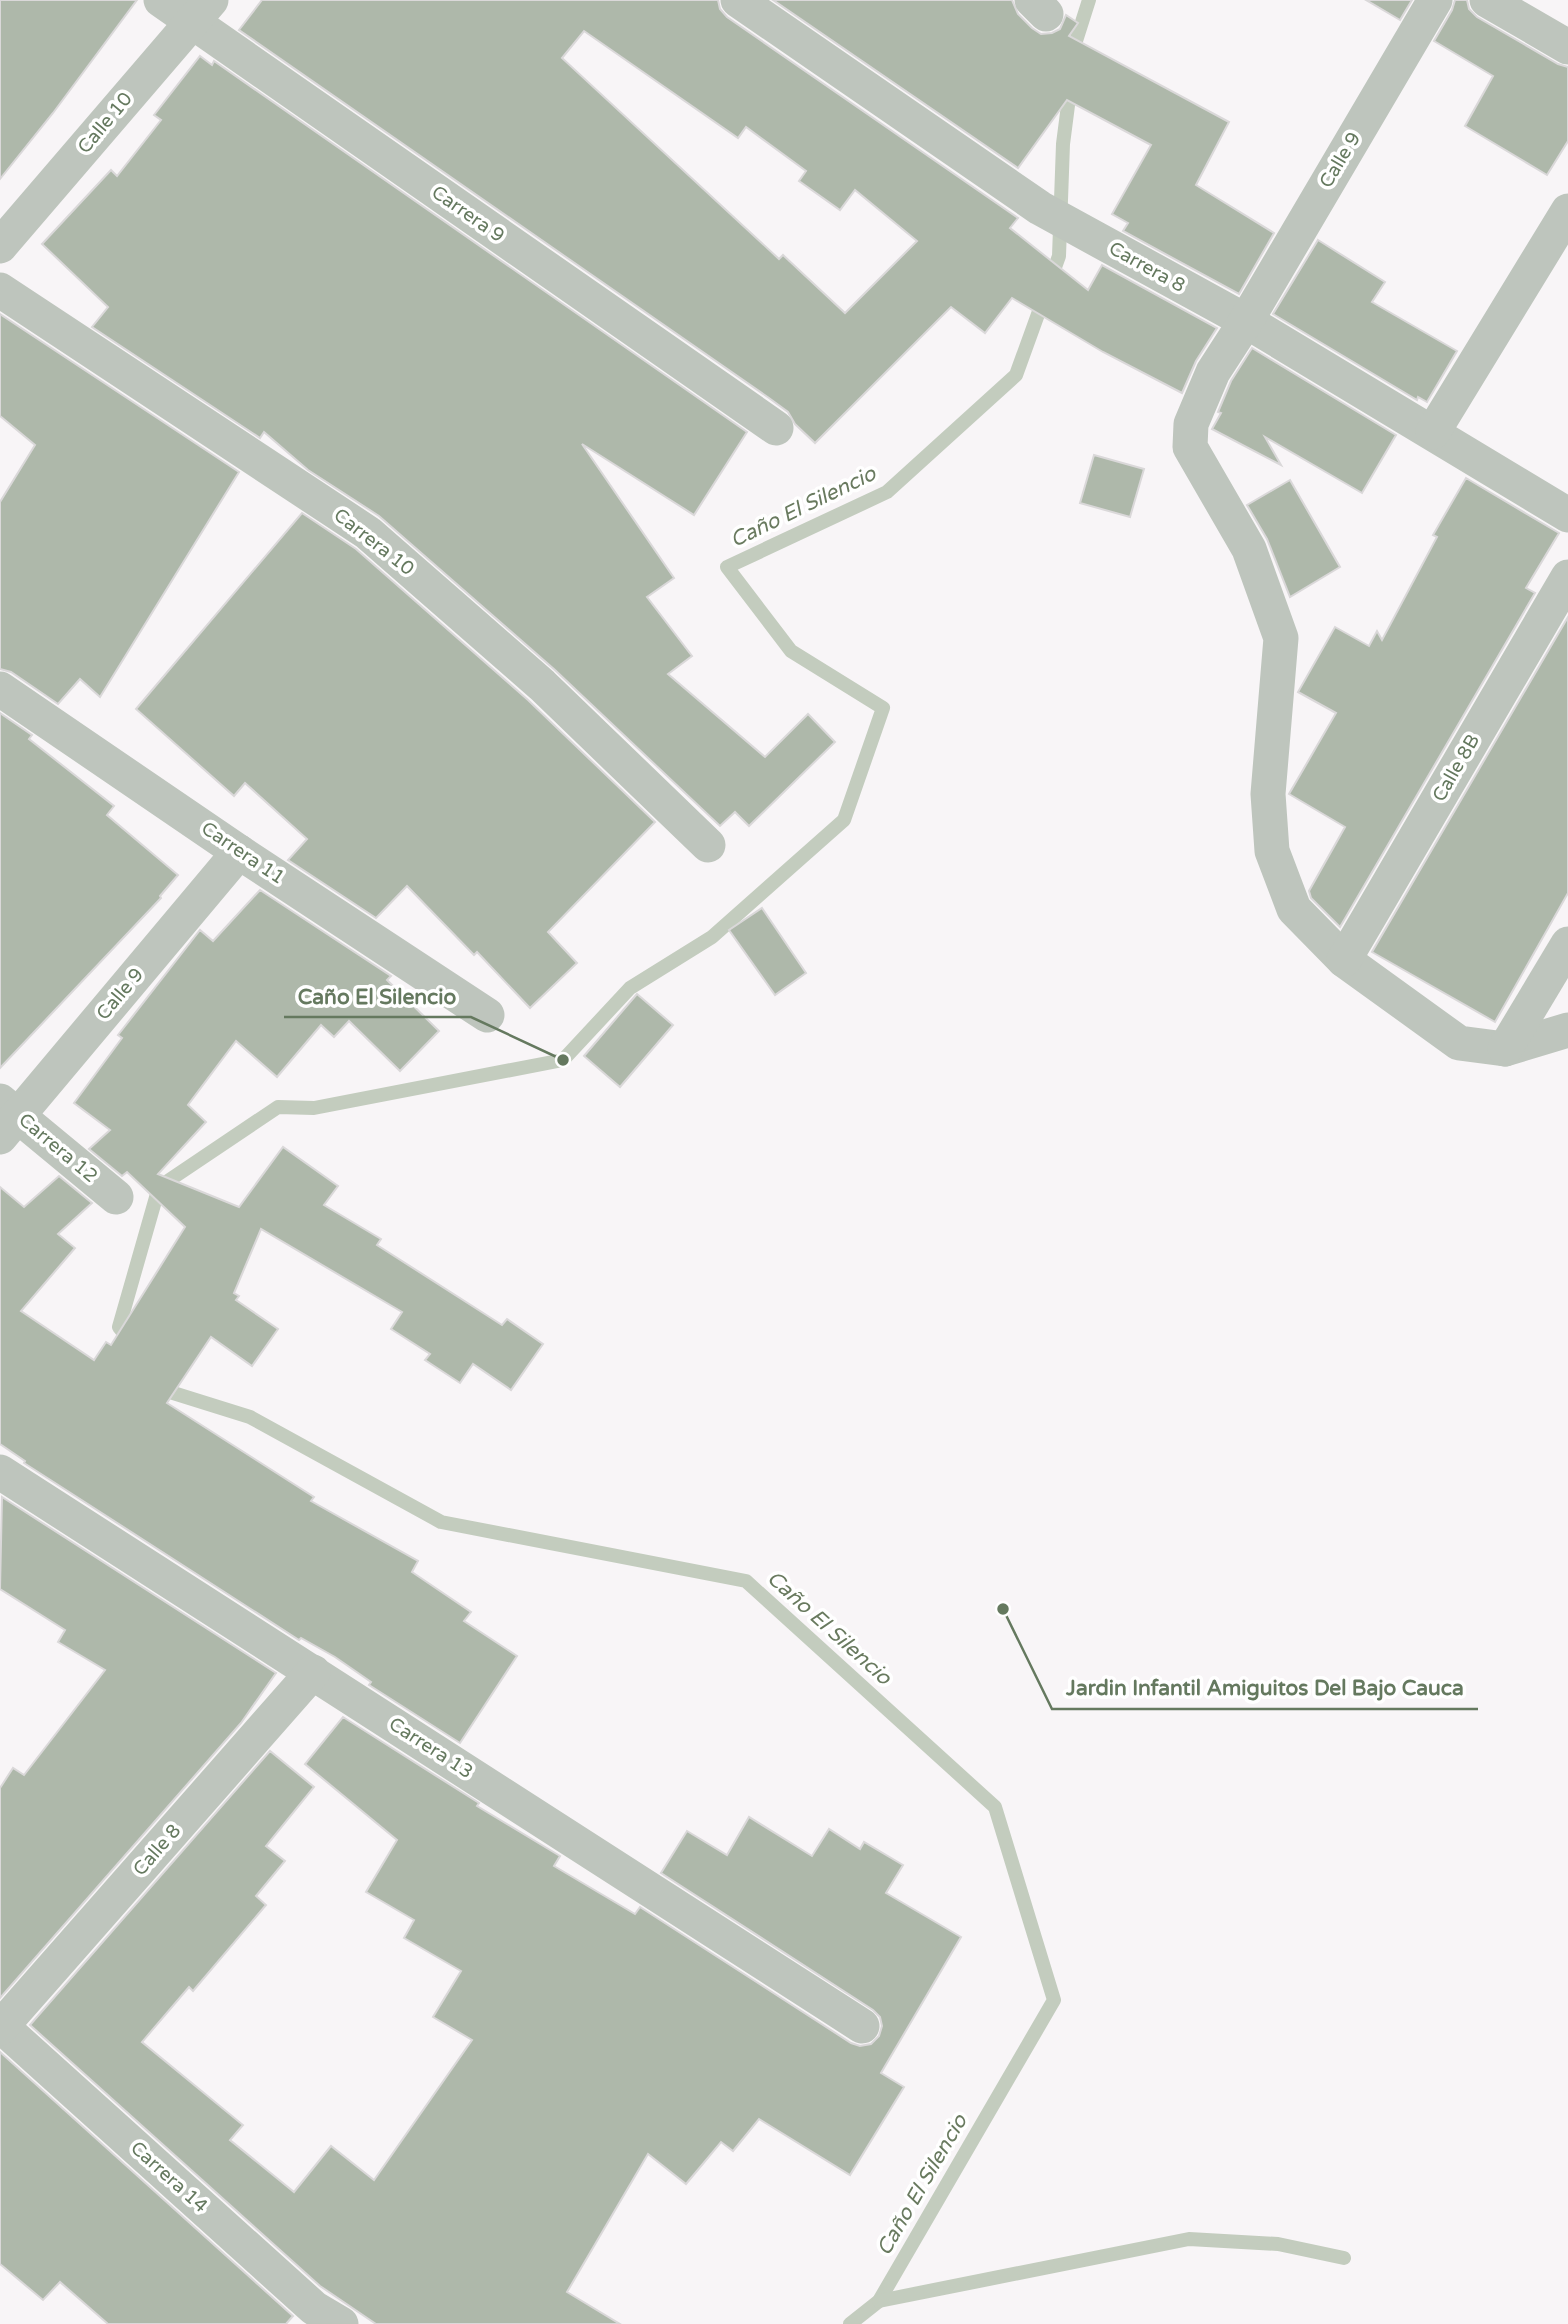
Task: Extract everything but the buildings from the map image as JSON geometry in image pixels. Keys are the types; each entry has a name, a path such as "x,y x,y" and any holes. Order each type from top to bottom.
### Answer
{"street":[{"name":"Carrera 9","path":"161,0 201,11 776,428"},
{"name":"Carrera 8","path":"738,0 1040,208 1246,321 1568,515"},
{"name":"Calle 9","path":"1435,0 1246,321 1213,372 1191,424 1190,447 1249,549 1281,638 1268,794 1272,850 1294,909 1344,960 1459,1043 1505,1049"},
{"path":"1488,0 1568,47"},
{"name":"Calle 10","path":"0,246 201,11"},
{"path":"1433,432 1568,211"},
{"name":"Carrera 10","path":"0,290 368,533 542,685 708,845"},
{"name":"Calle 8B","path":"1344,960 1568,577"},
{"name":"Carrera 11","path":"0,689 239,852 487,1015"},
{"name":"Calle 9","path":"6,1117 239,852"},
{"path":"1505,1049 1568,944"},
{"path":"1505,1049 1568,1030"},
{"name":"Carrera 12","path":"6,1117 116,1197"},
{"name":"Carrera 13","path":"0,1472 862,2026"},
{"name":"Calle 8","path":"1,2026 313,1672"},
{"name":"Carrera 14","path":"1,2026 318,2319"}],"waterway":[{"name":"Caño El Silencio","path":"1074,58 1076,41 1089,0"},
{"name":"Caño El Silencio","path":"132,1343 119,1327 159,1187 278,1107 314,1108 563,1060 630,988 712,937 844,820 883,708 791,651 727,567 887,492 1016,375 1059,256 1063,144 1071,82"},
{"name":"Caño El Silencio","path":"162,1381 170,1392 250,1417 441,1522 746,1581 995,1807 1054,2000 879,2301 850,2324"},
{"path":"879,2301 1189,2239 1278,2244 1344,2258"}],"place":[{"name":"Caño El Silencio","path":"563,1060"},
{"name":"Jardin Infantil Amiguitos Del Bajo Cauca","path":"1003,1609"}]}
